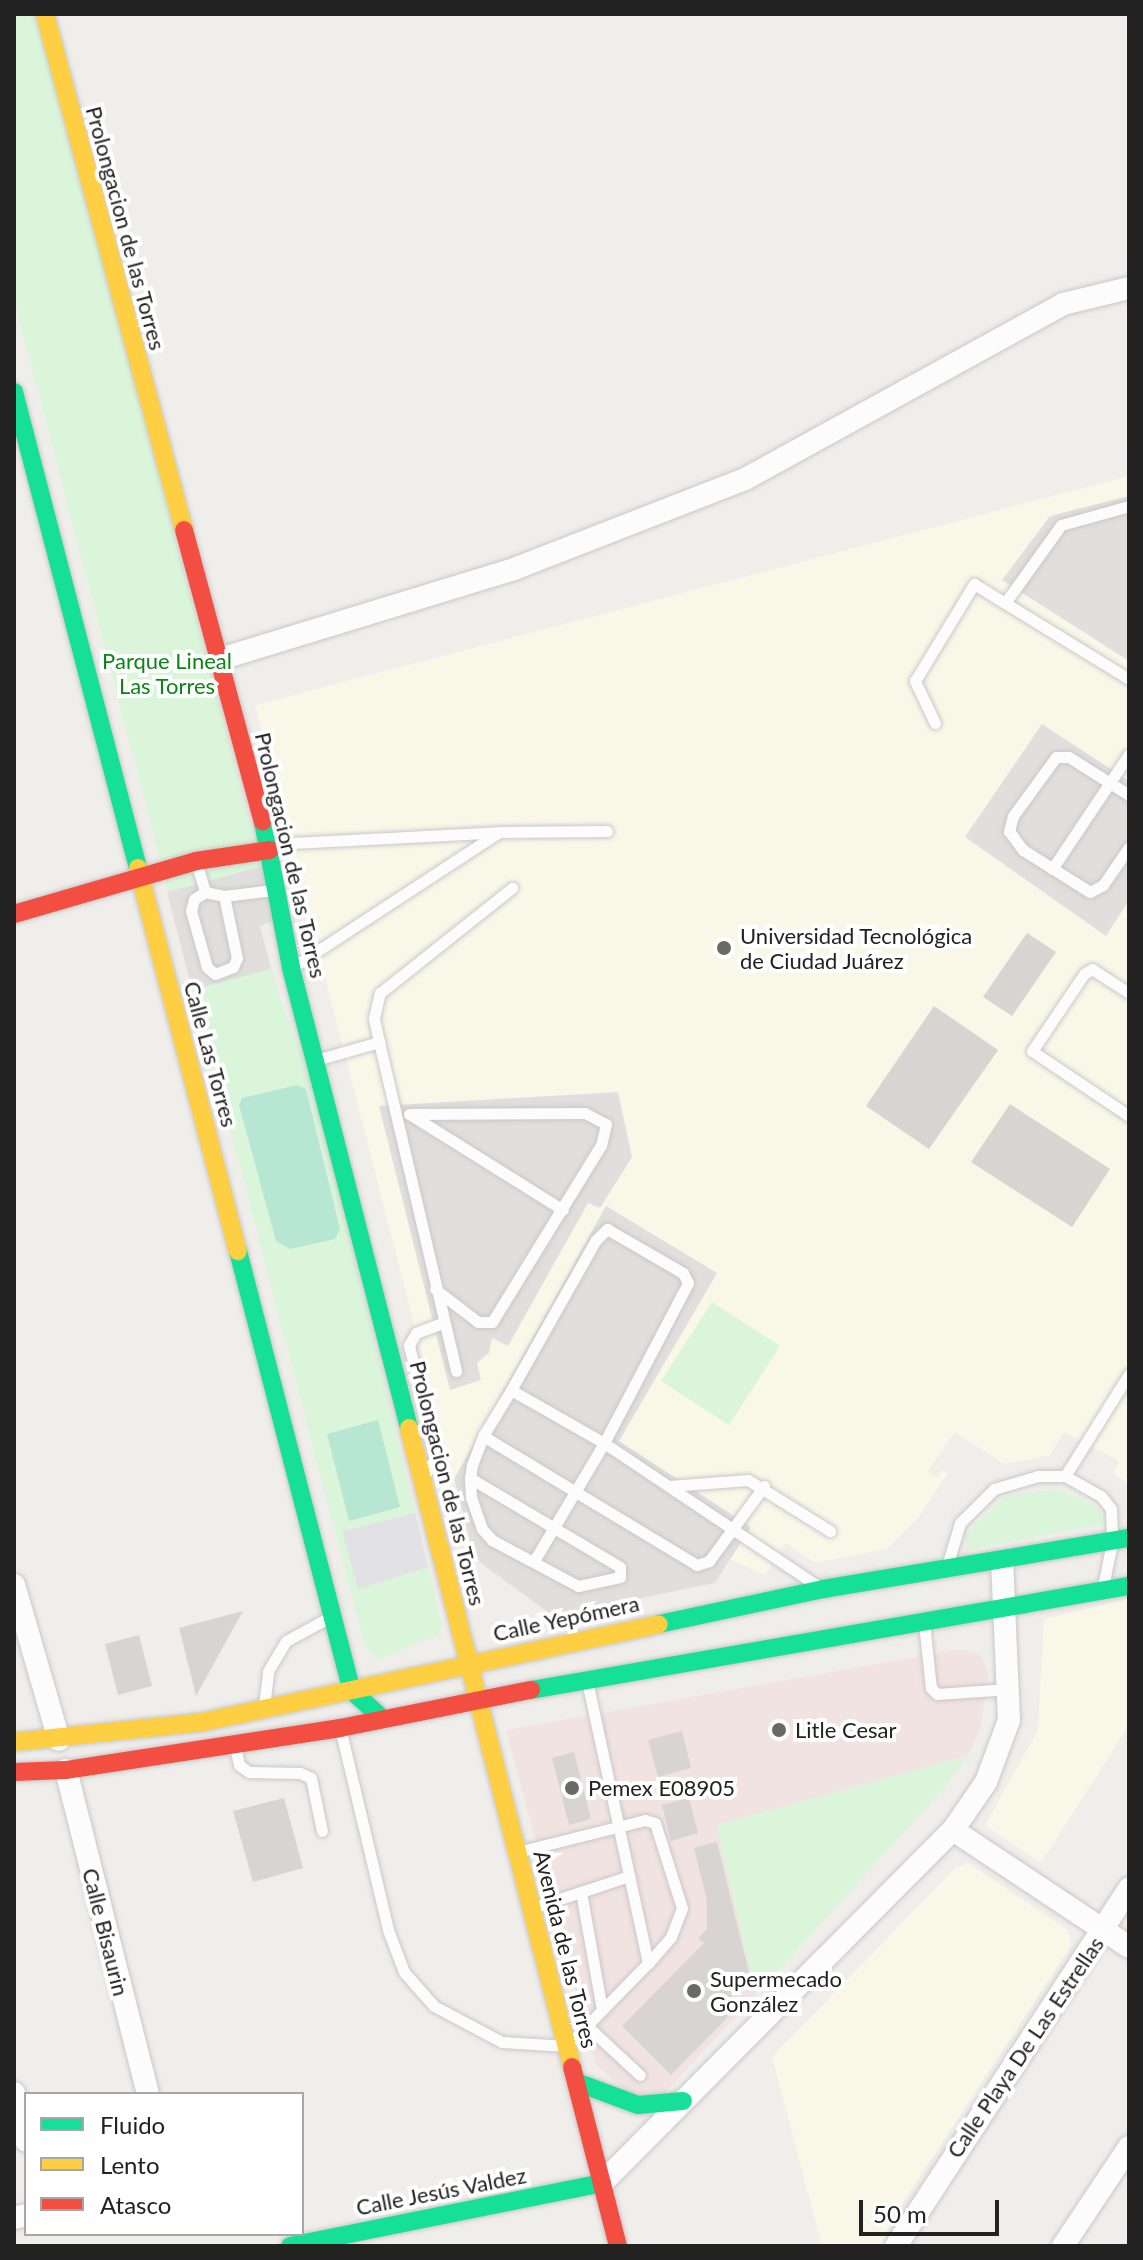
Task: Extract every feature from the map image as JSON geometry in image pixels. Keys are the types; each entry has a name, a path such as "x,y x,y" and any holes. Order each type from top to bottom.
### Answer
{"main road":[{"name":"Prolongacion de las Torres","path":"45,14 270,850 273,890 291,968 469,1663"},
{"name":"Calle Las Torres","path":"14,392 352,1691"},
{"path":"14,914 196,861 270,850"},
{"name":"Calle Yepómera","path":"14,1742 59,1740 264,1709 823,1589 946,1572 1120,1540"},
{"path":"14,1772 66,1770 235,1746 340,1728 380,1716 1129,1586"},
{"name":"Avenida de las Torres","path":"469,1663 618,2246"},
{"path":"352,1691 380,1716"},
{"path":"576,2082 638,2105 683,2101"},
{"name":"Calle Jesús Valdez","path":"290,2246 602,2183"}],"street":[{"path":"220,659 514,569 745,479 1063,304 1129,288"},
{"path":"602,2183 953,1830 1003,1746 1011,1689 1002,1562"},
{"path":"14,1585 59,1740"},
{"name":"Calle Bisaurin","path":"66,1770 147,2092"},
{"path":"953,1830 1129,1947"},
{"name":"Calle Playa De Las Estrellas","path":"896,2246 1129,1888"},
{"path":"14,2093 24,2132"},
{"path":"1063,2246 1129,2147"}],"lane":[{"path":"1005,603 1061,525 1129,506"},
{"path":"935,723 915,681 974,584 1129,679"},
{"path":"1052,869 1129,754"},
{"path":"1129,795 1069,757 1056,757 1013,816 1010,836 1052,869 1090,892 1103,885 1129,847"},
{"path":"270,850 292,843 499,832 607,831"},
{"path":"291,968 499,832"},
{"path":"196,861 205,892"},
{"path":"456,1371 374,1018 380,993 512,888"},
{"path":"224,896 236,962 215,974 207,967 191,911 194,899 205,892 224,896 273,890"},
{"path":"1129,993 1092,969 1084,974 1032,1051 1129,1116"},
{"path":"315,1060 379,1042"},
{"path":"394,1104 563,1210"},
{"path":"409,1114 596,1115 606,1124 606,1134 563,1210 492,1322 478,1322 435,1289"},
{"path":"470,1478 554,1528 620,1567 620,1577 587,1588 534,1561 482,1529 470,1478 483,1436 596,1240 607,1229 615,1230 683,1273 688,1283 604,1443 554,1528 534,1561"},
{"path":"422,1478 436,1457 409,1345 416,1333 444,1322"},
{"path":"1065,1476 1129,1374"},
{"path":"511,1390 604,1443 823,1589"},
{"path":"483,1436 577,1489 697,1565 709,1561 764,1486"},
{"path":"946,1572 960,1523 994,1489 1026,1478 1065,1476 1107,1503 1120,1540 1102,1591"},
{"path":"668,1486 730,1479 764,1486 830,1531"},
{"path":"264,1709 268,1671 286,1641 332,1616"},
{"path":"924,1623 931,1688 937,1694 1011,1689"},
{"path":"587,1681 648,1963"},
{"path":"340,1728 388,1930 404,1972 434,2006 502,2042 567,2046 648,1963 677,1926 681,1899 660,1828 645,1820 517,1853"},
{"path":"235,1746 239,1765 249,1772 300,1773 311,1778 322,1831"},
{"path":"531,1908 629,1876"},
{"path":"581,1892 602,2010"},
{"path":"587,2026 640,2075"}],"shaded area":[{"name":"Universidad Tecnológica de Ciudad Juárez","path":"1129,476 1129,1485 1113,1473 1119,1461 1064,1432 1050,1455 1004,1464 955,1432 928,1471 937,1478 942,1470 948,1473 919,1517 887,1549 815,1563 786,1543 765,1575 731,1560 715,1583 553,1616 474,1558 255,705"},
{"path":"1129,496 1129,661 1002,580 1050,516"},
{"path":"1042,724 1129,781 1129,900 1106,936 965,837"},
{"path":"263,866 275,920 260,926 271,969 192,990 167,892"},
{"path":"618,1092 632,1157 600,1208 588,1203 508,1346 492,1338 489,1353 477,1363 481,1380 450,1390 379,1106"},
{"path":"606,1206 717,1273 619,1441 751,1527 715,1583 553,1616 474,1558 454,1479"},
{"path":"415,1513 428,1567 358,1589 342,1531"},
{"path":"1129,1599 1129,1725 1041,1863 985,1825 1038,1730 1044,1619"},
{"path":"961,1649 981,1655 989,1673 980,1729 968,1756 717,1825 756,1995 658,2100 633,2099 595,2063 506,1730"},
{"path":"968,1863 1069,1931 1071,1946 890,2222 884,2246 822,2246 772,2057 955,1868"}],"green space":[{"name":"Parque Lineal Las Torres","path":"14,14 38,14 275,920 260,927 278,993 313,1083 442,1626 438,1635 377,1660 364,1643 14,299"},
{"path":"297,1085 306,1089 340,1229 335,1239 290,1249 276,1241 239,1105 242,1098"},
{"path":"712,1302 780,1346 729,1425 661,1381"},
{"path":"378,1420 400,1507 349,1521 327,1434"},
{"path":"1056,1489 1092,1504 1110,1523 967,1550 966,1534 1006,1496"},
{"path":"968,1756 942,1790 756,1995 717,1825"}],"building":[{"path":"1027,933 1056,952 1012,1016 983,997"},
{"path":"934,1006 998,1050 929,1149 866,1106"},
{"path":"1010,1104 1110,1169 1072,1227 971,1162"},
{"path":"243,1611 196,1696 179,1628"},
{"path":"139,1635 152,1686 118,1695 105,1644"},
{"path":"682,1731 691,1768 658,1777 648,1740"},
{"name":"Pemex E08905","path":"574,1752 591,1819 569,1825 552,1758"},
{"path":"284,1798 303,1868 253,1882 233,1811"},
{"path":"689,1798 698,1833 671,1841 662,1805"},
{"name":"Supermecado González","path":"717,1842 750,1977 729,1982 733,2000 727,2018 671,2075 622,2026 704,1943 698,1938 707,1929 707,1900 694,1848"}],"traffic: fast":[{"path":"14,392 138,868"},
{"path":"263,822 291,968 409,1428"},
{"path":"238,1251 352,1691 380,1716"},
{"path":"659,1624 823,1589 1129,1538"},
{"path":"531,1690 1129,1586"},
{"path":"576,2082 638,2105 683,2101"},
{"path":"290,2246 602,2183"}],"traffic: slow":[{"path":"45,14 184,530"},
{"path":"138,868 238,1251"},
{"path":"409,1428 572,2067"},
{"path":"14,1742 203,1722 659,1624"}],"traffic: jam":[{"path":"184,530 263,822"},
{"path":"14,914 196,861 270,850"},
{"path":"14,1772 66,1770 340,1728 531,1690"},
{"path":"572,2067 618,2246"}],"place":[{"name":"Universidad Tecnológica de Ciudad Juárez","path":"724,948"},
{"name":"Litle Cesar","path":"779,1730"},
{"name":"Pemex E08905","path":"572,1788"},
{"name":"Supermecado González","path":"694,1991"}]}
